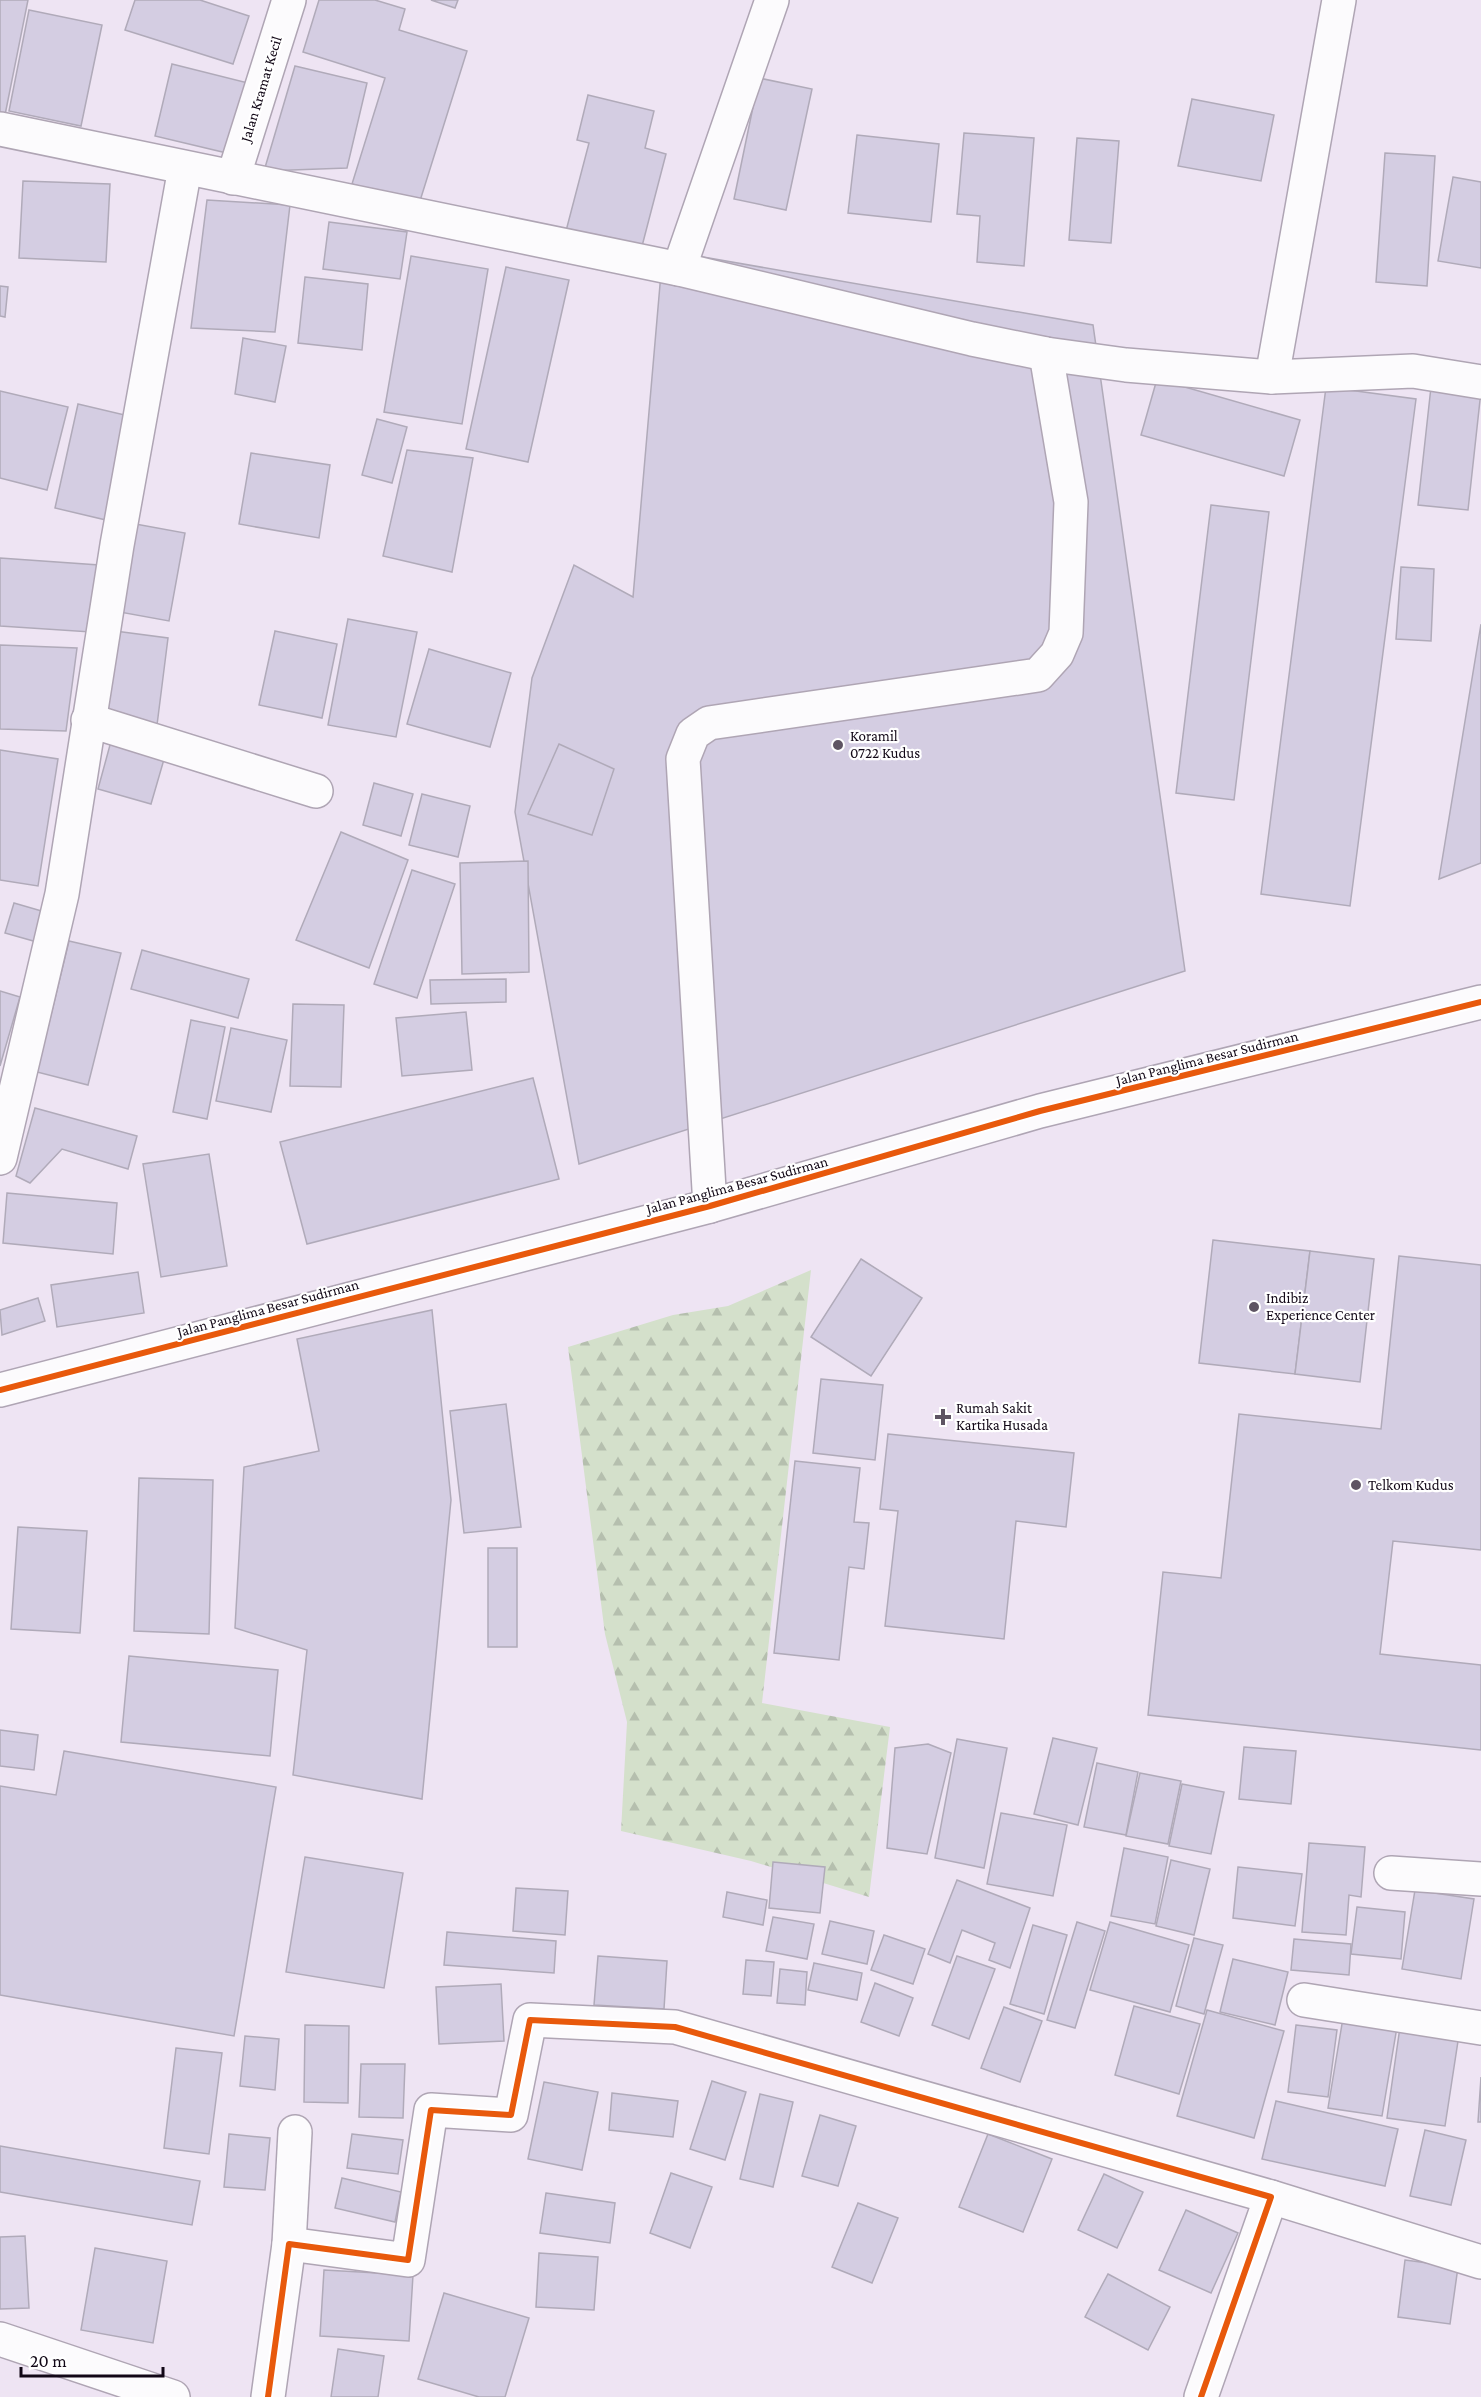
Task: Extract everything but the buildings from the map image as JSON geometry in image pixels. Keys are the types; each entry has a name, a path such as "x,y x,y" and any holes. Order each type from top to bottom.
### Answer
{"street":[{"name":"Jalan Kramat Kecil","path":"233,178 289,0"},
{"path":"679,269 772,0"},
{"path":"1272,377 1339,0"},
{"path":"0,129 679,269 972,339 1046,354 1126,365 1272,377 1413,371 1481,381"},
{"path":"0,1158 62,894 88,720 185,168"},
{"path":"710,1206 683,759 693,734 709,723 1038,675 1057,654 1066,633 1071,502 1046,354"},
{"path":"88,720 316,791"},
{"name":"Jalan Panglima Besar Sudirman","path":"0,1390 710,1206 1040,1112 1481,1002"},
{"path":"1391,1873 1481,1879"},
{"path":"1304,2000 1481,2028"},
{"path":"289,2244 408,2260 431,2110 511,2115 530,2020 675,2027 1271,2197 1481,2262"},
{"path":"268,2397 289,2244 295,2132"},
{"path":"1201,2397 1271,2197"},
{"path":"0,2339 173,2397"}],"green space":[{"path":"811,1270 762,1703 890,1727 869,1897 751,1861 621,1831 627,1722 605,1634 568,1347 673,1315 728,1306"}],"cycle path":[{"path":"0,1390 710,1206 1040,1111 1481,1002"},
{"path":"268,2397 289,2244 408,2260 431,2110 511,2115 530,2020 675,2027 1271,2197 1201,2397"}],"place":[{"name":"Koramil 0722 Kudus","path":"838,745"},
{"name":"Indibiz Experience Center","path":"1254,1307"},
{"name":"Rumah Sakit Kartika Husada","path":"943,1417"},
{"name":"Telkom Kudus","path":"1356,1485"}]}
